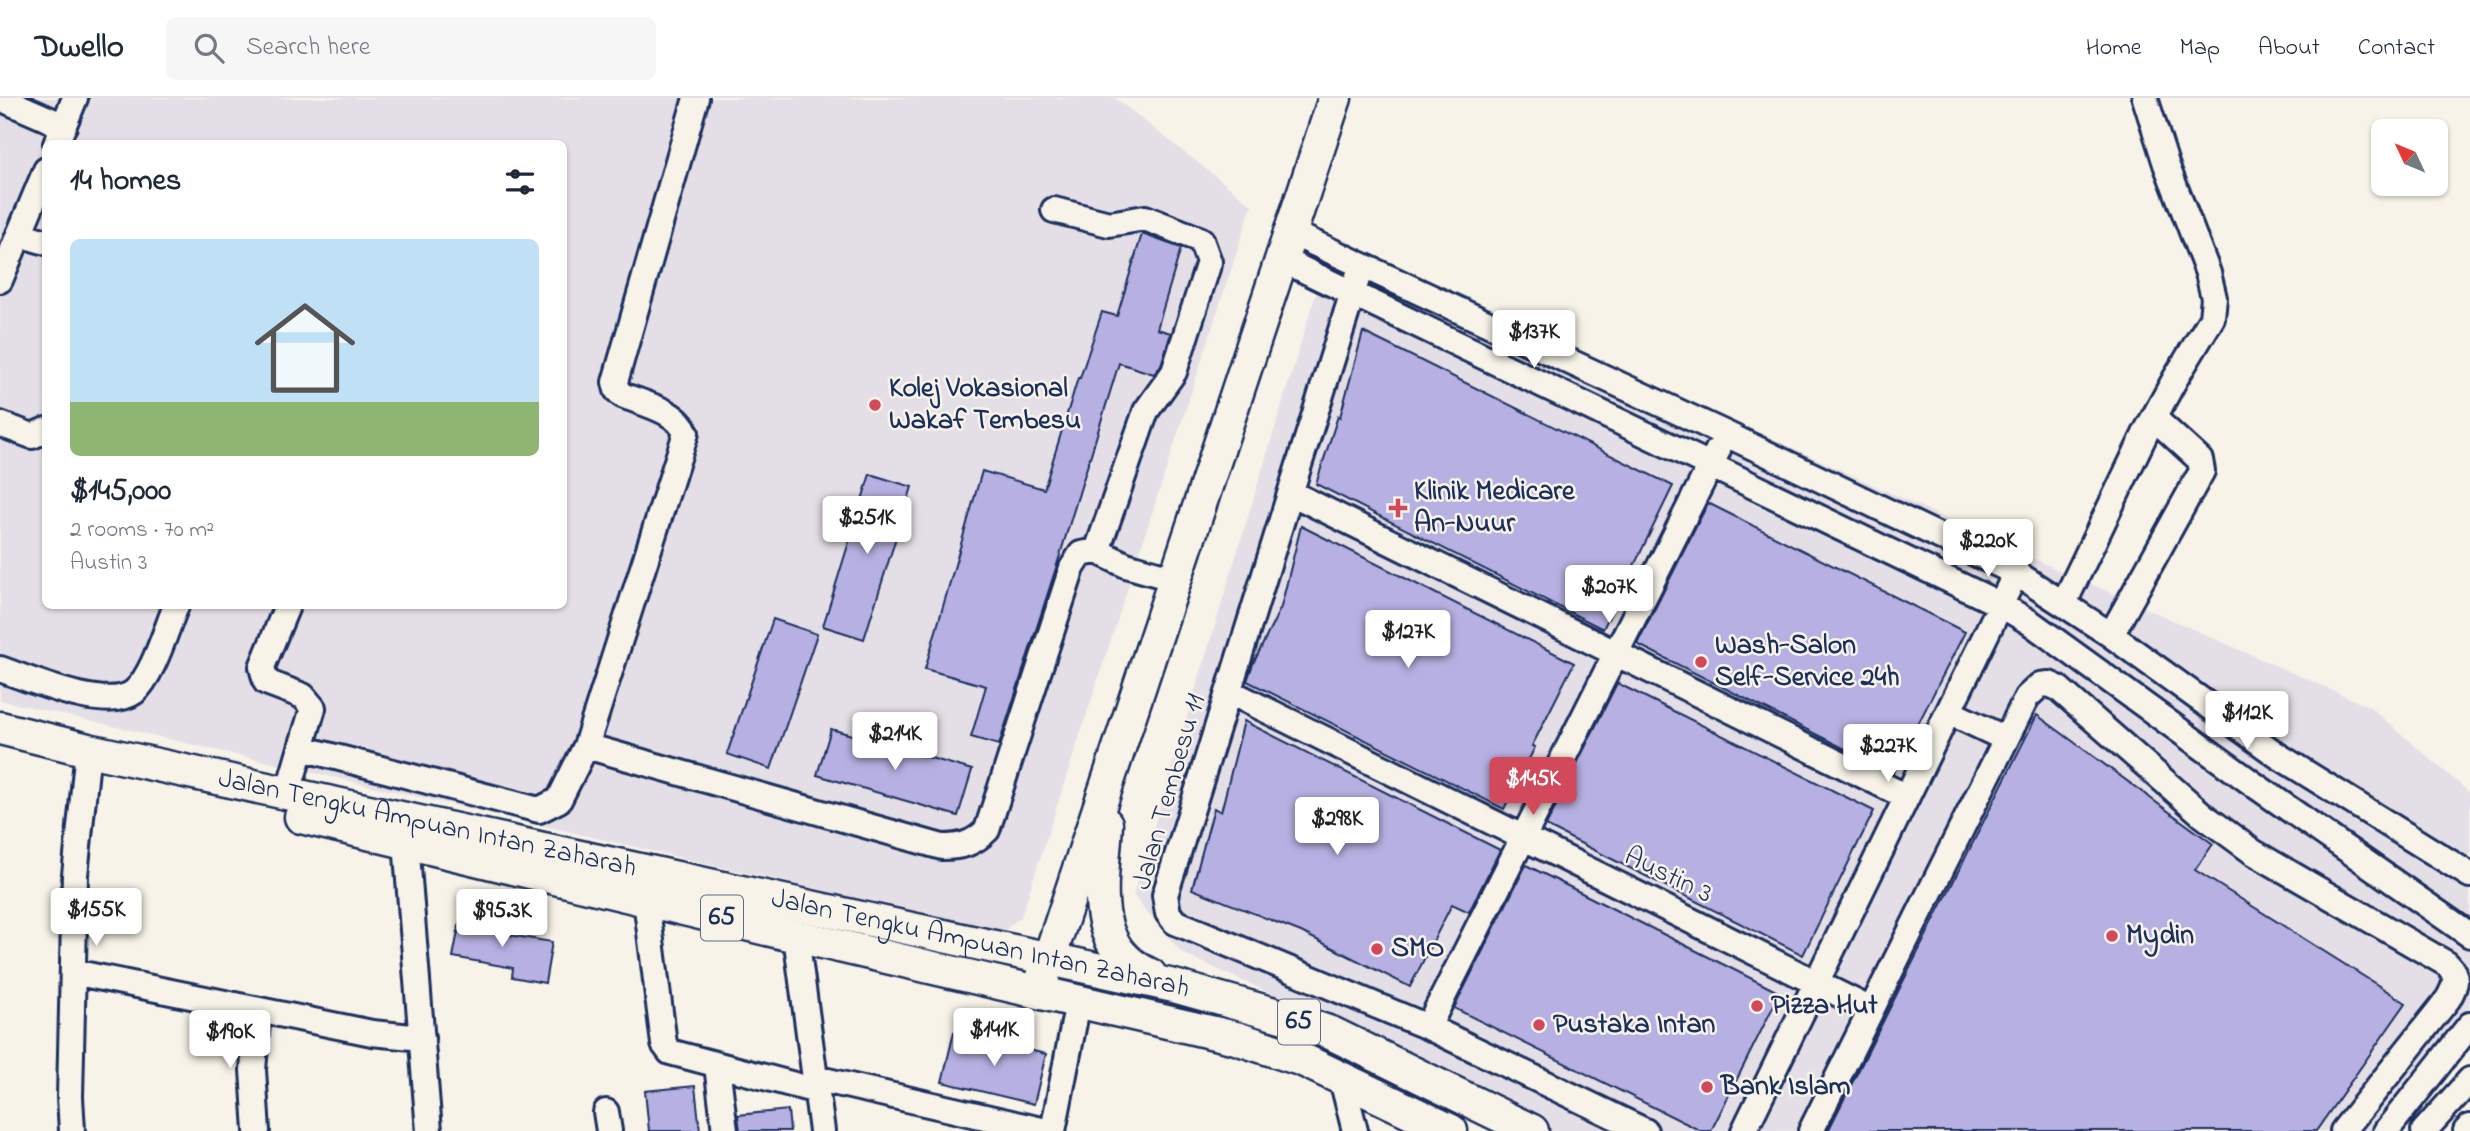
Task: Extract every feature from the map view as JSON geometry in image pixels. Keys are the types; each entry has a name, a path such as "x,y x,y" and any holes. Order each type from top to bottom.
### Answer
{"main road":[{"path":"1038,994 1335,98"},
{"name":"Jalan Tengku Ampuan Intan Zaharah","path":"0,728 87,757 408,830 979,943 1174,986 1285,1017 1331,1033 1532,1131"},
{"name":"Jalan Tengku Ampuan Intan Zaharah","path":"0,745 87,757 288,792 646,900 1038,994 1236,1038 1303,1060 1451,1131"},
{"path":"1110,778 1101,906 1104,925 1118,954 1137,970 1174,986"},
{"path":"979,943 1011,944 1031,934 1070,896"}],"street":[{"path":"0,98 60,135 75,98"},
{"path":"302,748 539,810 559,800 586,746 686,433 683,424 674,417 622,395 615,382 696,98"},
{"path":"2064,603 2154,418 2212,318 2214,298 2208,273 2166,164 2145,98"},
{"path":"0,280 42,179"},
{"path":"1054,210 1110,224 1145,218 1202,240 1209,262 1174,372 1146,411 1097,551"},
{"path":"19,234 42,241"},
{"path":"1285,246 1362,265 2017,573 2111,635 2277,755 2470,875"},
{"path":"1285,246 1352,294 1711,464 2031,623 2256,786 2470,935"},
{"name":"Jalan Tembesu 11","path":"1362,265 1165,895 1168,913 1175,922 1428,1027 1645,1131"},
{"path":"2111,635 2202,471 2200,460 2154,418"},
{"path":"0,424 32,436 42,432"},
{"path":"1428,1027 1726,434"},
{"path":"1291,493 1907,797"},
{"path":"586,746 942,847 962,847 979,839 987,830 1072,568 1082,554 1097,551 1126,565 1175,579"},
{"path":"1744,1131 2017,573"},
{"path":"0,669 92,698 123,697 134,691 146,676 175,609"},
{"path":"286,609 262,667 266,682 303,696 313,708 288,792"},
{"path":"1811,1131 2027,697 2040,685 2049,684 2057,688 2204,816 2253,852 2447,964 2454,971 2456,984 2448,999 2343,1131"},
{"name":"Austin 3","path":"1230,692 1871,1010"},
{"path":"1949,712 2006,739"},
{"path":"72,1131 75,875 87,757"},
{"path":"408,830 429,1131"},
{"path":"646,900 664,1044 670,1052 718,1065 1046,1131"},
{"path":"796,936 822,1131"},
{"path":"73,972 372,1033 422,1038"},
{"path":"2448,999 2470,1016"},
{"path":"1052,1131 1078,1002"},
{"path":"257,1131 253,1070 258,1010"},
{"path":"2386,1131 2470,1026"},
{"path":"718,1065 725,1131"},
{"path":"1342,1079 1355,1131"},
{"path":"2424,1131 2470,1080"},
{"path":"2466,1131 2470,1126"}],"shaded area":[{"name":"Kolej Vokasional Wakaf Tembesu","path":"0,98 1115,98 1252,205 1021,917 1002,932 0,700"},
{"path":"1333,237 2052,567 2370,707 2470,793 2470,1006 2436,1056 2372,1131 1551,1131 1392,1049 1182,953 1133,895"}],"building":[{"path":"1142,234 1181,248 1157,329 1171,333 1161,365 1154,374 1119,363 999,745 971,737 986,686 925,669 982,471 1044,489 1078,378 1102,312 1117,316"},
{"path":"1363,332 1673,486 1603,629 1316,484 1338,416 1340,417"},
{"path":"870,474 912,487 864,639 823,626"},
{"path":"1708,503 1965,632 1893,773 1637,644"},
{"path":"1301,526 1574,663 1504,809 1247,681 1281,607"},
{"path":"773,619 817,634 771,769 727,754"},
{"path":"1617,683 1874,811 1803,955 1546,826"},
{"name":"Mydin","path":"2037,715 2213,844 2195,870 2406,1003 2316,1131 1828,1131"},
{"path":"1244,721 1500,850 1469,912 1452,904 1410,987 1301,932 1192,889 1214,808 1221,812"},
{"path":"831,729 972,770 958,816 817,775"},
{"path":"1526,865 1780,993 1711,1131 1701,1131 1454,1008"},
{"path":"461,916 505,924 503,934 552,942 545,983 512,977 513,968 453,957"},
{"path":"954,1032 1046,1054 1034,1104 942,1082"},
{"path":"695,1086 700,1131 649,1131 645,1091"},
{"path":"788,1110 790,1131 740,1131 738,1115"}],"place":[{"name":"Kolej Vokasional Wakaf Tembesu","path":"875,405"},
{"name":"Klinik Medicare An-Nuur","path":"1398,508"},
{"name":"Wash-Salon Self-Service 24h","path":"1701,662"},
{"name":"Mydin","path":"2112,936"},
{"name":"SMO","path":"1377,949"},
{"name":"Pizza Hut","path":"1757,1006"},
{"name":"Pustaka Intan","path":"1539,1025"},
{"name":"Bank Islam","path":"1707,1087"}]}
